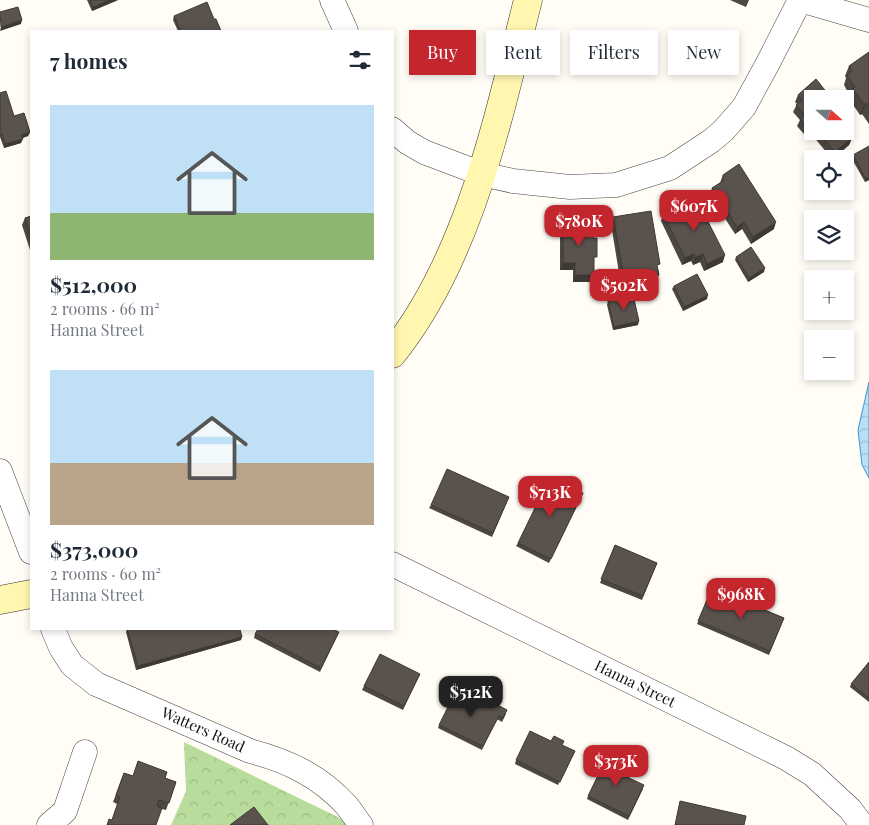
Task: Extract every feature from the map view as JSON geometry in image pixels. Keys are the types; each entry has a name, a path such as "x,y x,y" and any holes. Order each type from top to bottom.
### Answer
{"main road":[{"path":"394,351 420,315 461,233 482,174 528,0"},
{"path":"0,600 30,594"}],"street":[{"path":"332,0 346,30"},
{"path":"394,131 407,142 424,152 482,174 513,181 570,187 616,185 670,168 723,131 744,107 800,0 869,20"},
{"path":"0,471 30,549"},
{"name":"Hanna Street","path":"394,565 786,758 812,774 850,809 862,825"},
{"name":"Watters Road","path":"53,630 61,648 72,665 96,684 250,751 272,756 298,768 322,783 347,806 361,825"},
{"path":"49,825 65,811 85,752"}],"green space":[{"path":"184,742 346,821 348,825 171,825 186,791"}],"water":[{"path":"869,382 869,478 862,465 858,430"}],"building":[{"path":"90,0 110,0 93,7"},
{"path":"207,2 221,30 181,30 174,16"},
{"path":"18,7 22,20 1,27 0,12"},
{"path":"869,52 869,108 866,103 864,105 853,89 855,87 847,75 852,71 849,66"},
{"path":"816,79 825,90 804,90 804,115 796,105 802,100 798,95"},
{"path":"6,91 14,116 24,113 30,132 21,135 23,139 5,144 2,134 0,134 0,93"},
{"path":"804,115 804,124 800,119"},
{"path":"825,140 850,140 837,150 833,150"},
{"path":"869,146 869,177 866,179 854,157 854,154"},
{"path":"739,164 776,222 753,237 744,222 737,227 712,188 723,181 723,175"},
{"path":"696,198 725,255 707,264 703,254 695,258 694,254 685,258 663,214"},
{"path":"651,211 660,264 657,265 659,275 636,279 634,270 623,272 613,217"},
{"path":"30,216 30,235 25,218"},
{"path":"563,220 581,221 581,229 593,229 593,238 597,238 597,257 594,257 594,275 575,275 575,263 563,263"},
{"path":"751,247 765,268 749,278 736,257"},
{"path":"697,274 708,295 684,307 674,286"},
{"path":"633,295 639,321 614,327 608,301"},
{"path":"447,469 509,497 493,533 431,505"},
{"path":"550,477 583,493 551,559 518,543"},
{"path":"615,545 657,563 643,596 601,579"},
{"path":"712,588 784,618 770,651 698,621"},
{"path":"127,630 240,630 242,637 138,666"},
{"path":"257,630 334,630 339,632 321,668 255,634"},
{"path":"380,654 420,674 404,706 364,686"},
{"path":"869,662 869,698 851,684"},
{"path":"456,691 491,709 494,703 507,710 503,718 499,716 483,746 439,725"},
{"path":"530,731 551,741 554,736 564,741 562,745 575,751 560,782 516,760"},
{"path":"607,757 631,769 627,777 644,785 629,816 588,796"},
{"path":"138,761 167,772 165,778 176,782 169,803 159,800 157,806 162,808 156,825 107,825 109,819 112,820 120,797 116,795 124,773 133,776"},
{"path":"680,801 746,816 744,825 675,825"},
{"path":"254,807 268,825 230,825"}]}
